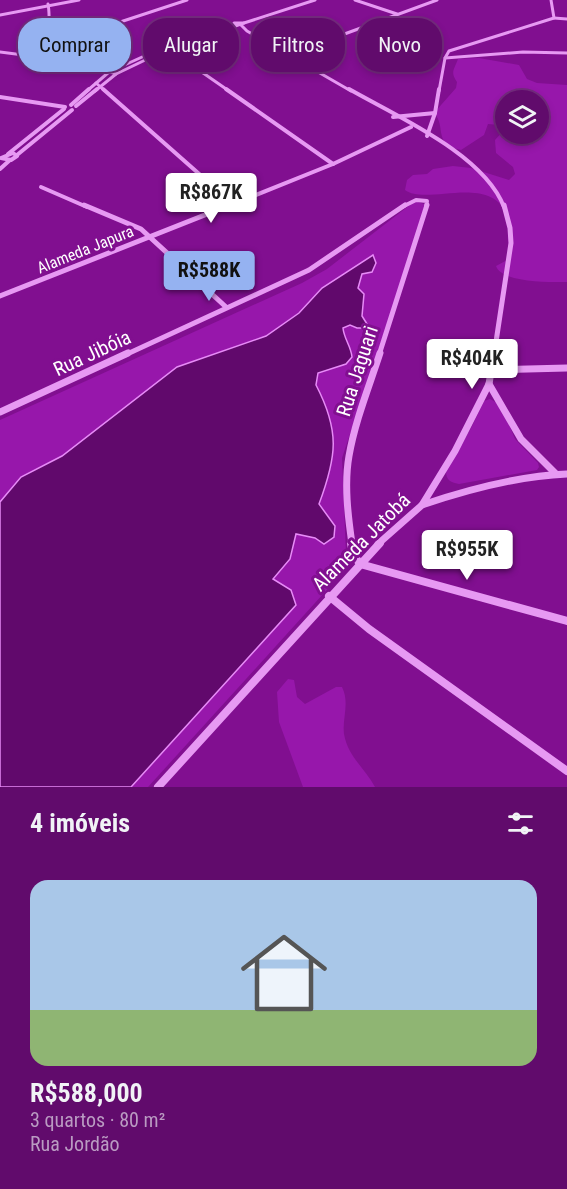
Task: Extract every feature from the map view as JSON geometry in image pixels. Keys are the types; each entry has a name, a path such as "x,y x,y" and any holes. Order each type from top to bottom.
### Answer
{"street":[{"path":"0,15 48,4 79,0"},
{"path":"131,18 187,0"},
{"path":"240,24 305,0"},
{"path":"240,24 315,0"},
{"path":"355,0 398,14"},
{"path":"345,34 437,0"},
{"path":"550,0 554,18"},
{"path":"48,4 50,18"},
{"path":"427,136 435,113 449,51 554,18 567,19"},
{"name":"Alameda Jatobá","path":"240,24 251,33"},
{"path":"0,52 18,54"},
{"path":"446,58 523,52 567,53"},
{"path":"0,97 65,108 73,107 116,74 143,60"},
{"path":"0,169 16,158 109,72 116,74"},
{"path":"202,72 333,164"},
{"name":"Alameda Jatobá","path":"158,787 329,596 389,533 422,505 455,451 489,384 511,243 512,225 501,196 486,177 454,150 317,72"},
{"path":"96,83 232,203"},
{"path":"1,158 65,108"},
{"path":"393,117 435,113"},
{"name":"Alameda Japura","path":"0,296 333,164 411,127"},
{"path":"8,153 17,155"},
{"path":"1,158 10,160"},
{"path":"41,187 141,229 226,307"},
{"name":"Rua Jibóia","path":"0,412 309,270 406,204 416,200"},
{"name":"Rua Jaguari","path":"360,564 353,554 351,542 347,482 349,457 358,420 427,206 427,201 416,200"},
{"path":"490,370 567,368"},
{"path":"489,384 498,394 512,426 525,444 556,474"},
{"path":"422,505 447,496 556,474 567,474"},
{"path":"360,564 567,621"},
{"path":"329,596 369,629 567,771"}],"shaded area":[{"path":"479,58 519,65 527,79 537,83 567,85 567,282 517,279 500,272 496,266 511,258 511,255 508,240 509,222 506,212 497,201 485,195 471,193 427,195 405,190 407,180 413,175 427,174 433,169 453,166 471,168 509,180 515,174 513,167 496,153 495,144 549,144 549,90 495,90 495,125 488,124 484,135 461,150 446,144 438,118 434,113 456,88 454,68 458,59"},
{"path":"415,201 426,207 342,458 346,553 343,572 148,787 0,787 0,420 302,283 327,269"},
{"path":"373,255 376,263 372,272 362,274 358,288 364,294 362,316 367,324 366,328 350,325 343,328 352,357 346,364 318,373 316,385 329,416 333,444 330,472 319,504 335,526 334,537 324,544 315,538 296,534 290,559 273,579 291,590 296,605 131,787 0,787 0,502 21,477 62,456 177,367 266,336 299,313 322,288"},
{"path":"490,399 501,405 515,439 538,463 539,467 537,470 459,484 451,481 446,471 484,401"},
{"path":"288,679 294,680 297,697 305,704 336,687 342,687 346,705 344,734 346,742 375,787 303,787 279,722 277,692"}]}
